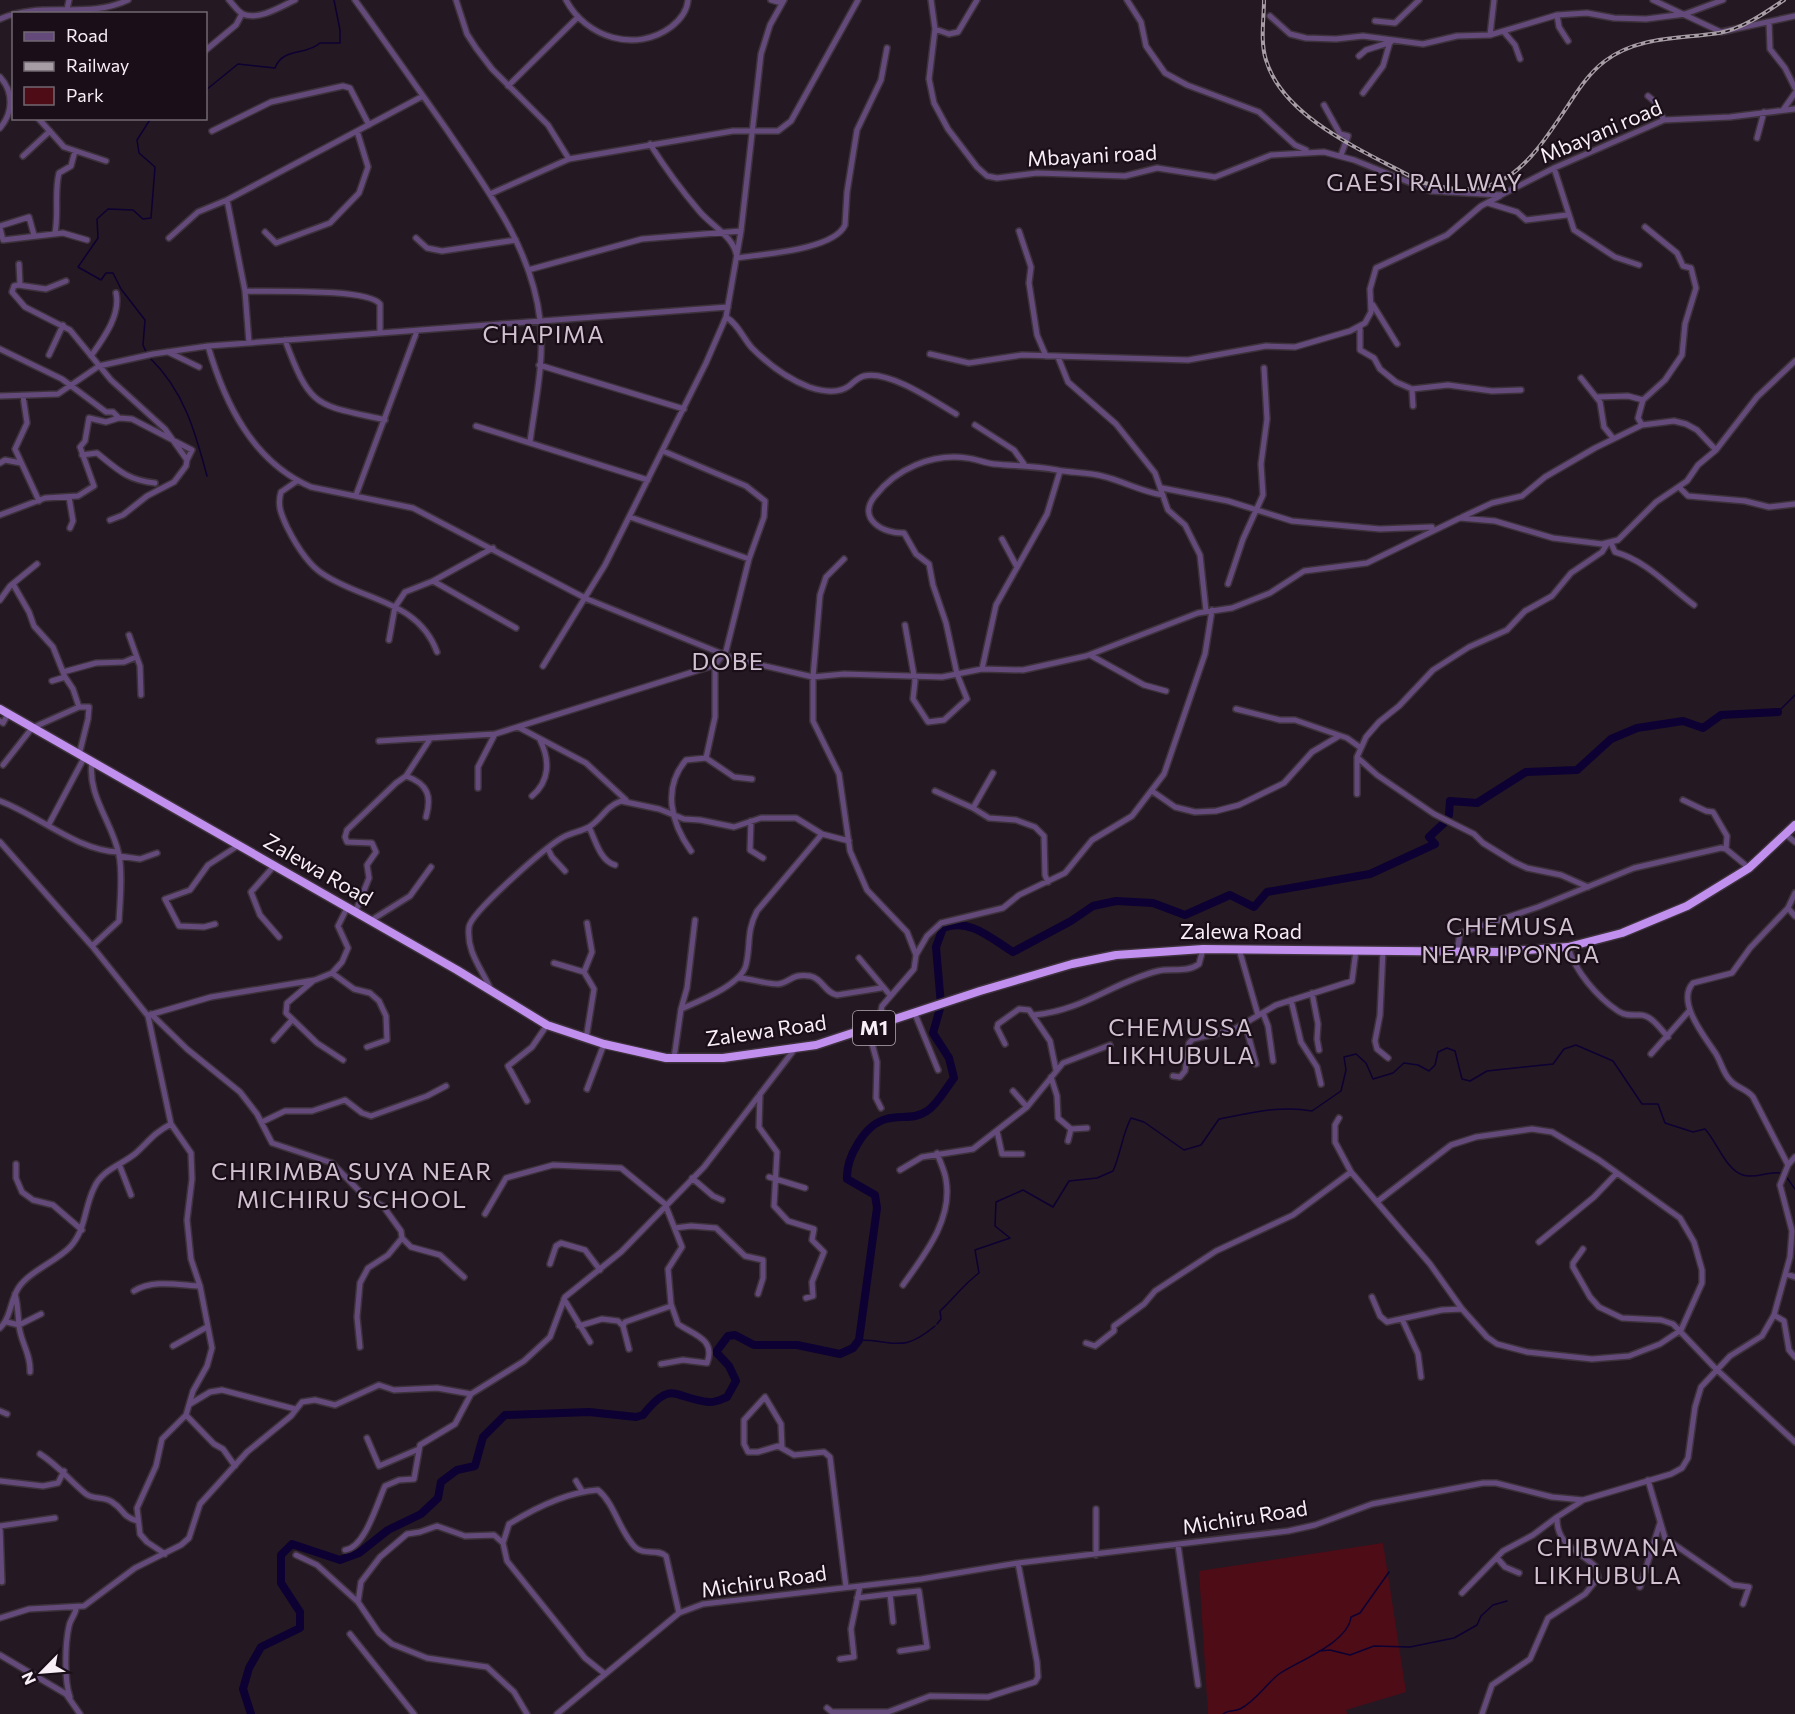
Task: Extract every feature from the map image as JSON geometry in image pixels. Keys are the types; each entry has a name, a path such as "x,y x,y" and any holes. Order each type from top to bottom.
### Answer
{"highway":[{"name":"Zalewa Road","path":"4,712 239,845 547,1025 586,1039 641,1054 674,1058 723,1059 794,1050 884,1024 980,991 1072,964 1116,955 1203,949 1457,952 1539,951 1568,947 1622,933 1666,916 1707,895 1749,868 1795,825"}],"street":[{"path":"66,12 69,0"},
{"path":"15,12 25,7 40,5 109,10 128,0"},
{"path":"229,0 242,14"},
{"path":"242,14 270,11 295,0"},
{"path":"355,0 490,194 516,240 528,270 540,320 530,442"},
{"path":"456,0 467,34 476,48 508,86 548,125 569,159"},
{"path":"566,0 578,17 600,34 622,40 644,39 663,32 680,20 688,0"},
{"path":"543,666 586,599 630,517 684,409 726,317 741,231 761,54 770,25 783,1 771,0"},
{"path":"490,194 569,159 733,131 778,131 791,121 858,0"},
{"name":"Mbayani road","path":"931,0 935,29 929,79 934,103 948,129 977,167 991,177 1006,178 1037,173 1125,176 1157,168 1215,177 1271,155 1310,152 1341,155 1431,191 1501,195 1554,168 1664,120 1730,117 1795,109"},
{"path":"935,29 949,34 958,32 977,0"},
{"path":"1127,0 1141,22 1146,46 1168,75 1187,85 1259,112 1295,145 1310,152"},
{"path":"1375,21 1395,23 1419,0"},
{"path":"1490,36 1494,0"},
{"path":"1653,0 1721,32 1795,16"},
{"path":"1270,16 1290,34 1306,38 1336,39 1363,36 1391,42 1423,44 1457,36 1490,36 1536,19 1557,15 1587,13 1637,19 1685,14 1724,0"},
{"path":"207,49 236,25 242,14"},
{"path":"1557,15 1559,27 1568,41"},
{"path":"508,86 578,17"},
{"path":"1769,22 1770,49 1785,68 1795,88"},
{"path":"1504,32 1515,45 1520,59"},
{"path":"1359,57 1366,50 1391,42"},
{"path":"1363,93 1383,66 1391,42"},
{"path":"737,258 809,246 843,229 857,130 881,80 887,48"},
{"path":"0,77 12,93 8,114 0,128"},
{"path":"212,131 271,102 343,86 350,88 369,125"},
{"path":"1782,110 1795,93"},
{"path":"169,238 198,212 227,200 423,96"},
{"path":"1648,96 1664,120"},
{"path":"1324,105 1340,134 1348,136 1341,155"},
{"path":"1757,138 1764,112"},
{"path":"40,120 64,147 106,161"},
{"path":"23,156 50,131"},
{"path":"265,232 276,243 282,243 306,231 326,225 359,193 368,167 357,131"},
{"path":"650,144 702,215 722,232 736,249 737,258"},
{"path":"55,233 58,197 56,188 59,173 70,166 75,151"},
{"path":"1554,168 1567,215 1576,232 1615,257 1639,265"},
{"path":"1397,344 1382,323 1372,303 1370,289 1377,268 1447,235 1501,195"},
{"path":"227,200 245,291 249,343"},
{"path":"1488,203 1517,212 1526,220 1567,215"},
{"path":"34,235 29,218 0,227 3,240 55,233 73,234 87,240"},
{"path":"1642,426 1638,418 1643,400 1658,388 1682,355 1685,324 1696,288 1692,268 1683,266 1677,253 1645,227"},
{"path":"528,270 642,239 741,231"},
{"path":"1019,231 1031,267 1029,283 1038,334 1046,357"},
{"path":"416,238 427,248 442,251 516,240"},
{"path":"20,264 20,285"},
{"path":"66,280 50,289 20,285 12,288 18,303 63,325 99,366 171,437 187,460"},
{"path":"245,291 352,294 373,297 380,304 380,332"},
{"path":"91,356 107,333 117,302 116,293"},
{"path":"930,354 969,363 1014,355 1198,359 1266,346 1295,347 1360,327 1369,317 1372,303"},
{"path":"0,396 58,394 99,366 208,346 728,308"},
{"path":"726,317 733,321 753,348 779,371 800,383 822,390 838,391 864,376 876,376 905,385 956,414"},
{"path":"49,355 63,325"},
{"path":"1360,327 1361,351 1374,358 1380,369 1396,382 1412,389 1448,385 1492,391 1521,390"},
{"path":"356,495 417,331"},
{"path":"285,340 306,389 318,402 335,409 385,420"},
{"path":"208,346 226,398 245,431 273,462 297,481 311,487 413,507 586,599 723,654 813,677 844,674 915,677 957,674 982,669 1037,669 1090,655 1209,611 1232,608 1262,596 1307,570 1367,563 1437,527 1492,503 1522,496 1545,477 1613,438 1642,426 1674,421 1686,424 1696,430 1716,450"},
{"path":"0,349 71,386 106,412 113,412 119,418"},
{"path":"166,352 199,368"},
{"path":"884,1024 880,1016 882,1006 914,969 916,955 927,936 941,923 970,914 996,912 1019,895 1065,873 1092,840 1125,822 1152,791 1164,774 1205,654 1209,611 1200,555 1185,525 1170,513 1163,492 1148,462 1116,424 1068,382 1058,357"},
{"path":"1460,518 1495,521 1553,538 1609,543 1622,538 1656,502 1679,487 1716,450 1757,397 1795,361"},
{"path":"538,365 684,409"},
{"path":"1228,584 1244,534 1257,510 1264,488 1261,464 1267,428 1264,368"},
{"path":"1581,378 1597,397 1602,407 1604,427 1613,438"},
{"path":"1412,389 1413,406"},
{"path":"23,396 27,423 15,449 39,501"},
{"path":"1597,397 1614,399 1628,396 1643,400"},
{"path":"0,515 39,501 78,496 95,485 80,447 85,441 88,418 110,422 119,418 132,419 171,437 192,450 186,466 174,483 147,496 124,514 110,520"},
{"path":"975,425 1014,450 1023,464"},
{"path":"476,426 648,480"},
{"path":"663,451 740,483 763,497 765,510 748,559 723,654 715,665 715,717 706,758"},
{"path":"74,459 97,453 124,476 135,481 155,483"},
{"path":"904,625 915,677 915,704 931,723 944,720 967,701 957,674 946,623 933,585 929,564 916,554 904,533 888,533 873,522 868,509 870,502 889,479 919,464 965,458 993,464 1023,464 1102,476 1163,492 1228,501 1292,521 1380,530 1437,527"},
{"path":"0,463 5,460 21,463"},
{"path":"982,669 996,606 1047,514 1060,471"},
{"path":"297,481 281,492 278,505 289,531 310,563 329,577 395,607 425,627 437,652"},
{"path":"1679,487 1688,496 1745,501 1769,507 1795,504"},
{"path":"69,497 73,521 70,528"},
{"path":"630,517 748,559"},
{"path":"1002,539 1017,567"},
{"path":"1609,543 1615,552 1628,554 1647,566 1694,605"},
{"path":"1357,794 1357,757 1361,748 1373,729 1432,670 1469,647 1508,630 1525,611 1554,594 1572,573 1602,552 1609,543"},
{"path":"389,640 395,607 405,592 433,581 493,548"},
{"path":"844,559 823,582 813,677 813,721 839,774 850,851 867,890 907,932 916,955"},
{"path":"0,600 13,584 38,564"},
{"path":"433,581 516,628"},
{"path":"13,584 30,612 31,621 53,647 79,707"},
{"path":"129,635 142,675 141,695"},
{"path":"1090,655 1144,685 1166,691"},
{"path":"52,681 96,663 120,662 136,657"},
{"path":"379,741 495,734 715,665"},
{"path":"3,765 32,728 79,707 89,706 85,758 119,854 119,921 92,946"},
{"path":"1236,709 1280,720 1295,720 1347,738 1361,748"},
{"path":"0,721 3,723 4,712"},
{"path":"518,727 586,763 626,800 688,820 700,820 734,827 751,821 787,817 800,819 822,834 849,841"},
{"path":"478,788 478,767 495,734"},
{"path":"1152,791 1175,807 1195,812 1216,811 1239,805 1284,783 1312,752 1339,736"},
{"path":"149,1015 211,997 315,980 332,973 342,962 348,948 338,926 351,910 369,878 367,865 376,852 372,843 347,842 346,832 406,776 430,739"},
{"path":"532,796 543,783 547,766 547,757 540,740"},
{"path":"1357,757 1377,775 1434,814 1474,834 1487,846 1514,862 1527,868 1562,875 1588,887"},
{"path":"49,824 76,768 85,758"},
{"path":"691,851 677,831 671,814 675,774 686,760 706,758 734,777 752,779"},
{"path":"76,768 90,775"},
{"path":"974,808 993,773"},
{"path":"406,776 424,784 428,791 430,796 426,816"},
{"path":"935,791 974,808 989,818 1016,820 1035,827 1041,833 1048,882"},
{"path":"492,991 474,962 469,931 471,918 498,891 563,837 589,827 608,807 626,800"},
{"path":"1683,800 1713,812 1727,836 1726,849"},
{"path":"0,801 49,824 88,846 140,858 157,853"},
{"path":"751,821 750,850 763,858"},
{"path":"589,827 604,857 615,865"},
{"path":"681,1009 740,978 746,966 749,926 757,911 822,834"},
{"path":"1785,834 1795,842"},
{"path":"0,842 92,946 149,1015 237,1089 262,1122 272,1143 327,1160 338,1167 365,1197 384,1206 401,1231 402,1238 414,1249 440,1255 464,1277"},
{"path":"215,924 204,927 179,926 165,900 190,891 212,861 239,845"},
{"path":"548,849 565,871"},
{"path":"1457,952 1460,933 1634,868 1689,854 1726,849 1749,868"},
{"path":"274,866 252,892 260,915 279,937"},
{"path":"370,921 410,896 431,867"},
{"path":"1788,1165 1752,1097 1728,1078 1690,1010 1691,984 1732,973 1750,948 1788,908 1795,893"},
{"path":"1788,908 1795,916"},
{"path":"674,1058 681,1009 687,988 696,920"},
{"path":"584,972 592,952 587,923"},
{"path":"1568,947 1573,963 1604,1000 1617,1011 1633,1016 1643,1015 1656,1023 1668,1037"},
{"path":"1034,1015 1073,1008 1158,971 1191,969 1199,964 1203,949"},
{"path":"1239,950 1260,1014 1266,1018 1273,1061"},
{"path":"1173,1076 1180,1077 1185,1071 1191,1041 1233,1030 1260,1014 1292,1000 1353,981 1356,950"},
{"path":"1383,950 1380,1015 1375,1041 1377,1049 1388,1058"},
{"path":"859,958 881,988 890,996"},
{"path":"554,963 584,972 595,992 586,1039"},
{"path":"332,973 354,989 370,993 383,1009 387,1040 367,1047"},
{"path":"740,978 779,984 795,975 811,976 833,994 881,988"},
{"path":"315,980 287,1002 286,1013 327,1051 343,1060"},
{"path":"1312,993 1318,1024 1319,1050"},
{"path":"1292,1000 1302,1042 1317,1067 1321,1084"},
{"path":"1005,1044 998,1030 998,1024 1019,1009 1029,1010 1050,1041 1056,1070"},
{"path":"1652,1054 1690,1010"},
{"path":"915,1014 938,1070"},
{"path":"149,1015 171,1124 186,1142 191,1153 192,1179 187,1220 191,1259 200,1286 212,1344 211,1355 192,1390 186,1415 162,1439 156,1466 139,1501 137,1521 144,1540 165,1554"},
{"path":"274,1040 292,1020"},
{"path":"1245,1023 1256,1064"},
{"path":"527,1101 508,1066 532,1047 547,1025"},
{"path":"868,1029 878,1062 876,1094 881,1108"},
{"path":"587,1089 604,1044"},
{"path":"900,1170 914,1160 937,1153 973,1149 1027,1107 1056,1070 1070,1059 1110,1045"},
{"path":"345,1550 359,1544 380,1504 385,1486 399,1480 414,1479 422,1443 455,1424 471,1394 518,1365 550,1337 564,1299 640,1234 665,1204 709,1161 794,1050"},
{"path":"325,1059 327,1051"},
{"path":"1051,1077 1057,1095 1058,1118 1071,1129 1087,1128"},
{"path":"262,1122 285,1111 312,1111 345,1100 362,1113 371,1116 427,1096 446,1086"},
{"path":"1013,1090 1027,1107"},
{"path":"760,1092 759,1127 777,1152 777,1178 773,1201 777,1212 792,1222 814,1228 813,1240 825,1252 812,1282 813,1296 806,1298"},
{"path":"1339,1118 1335,1125 1335,1142 1351,1172 1430,1264 1462,1309 1487,1337 1503,1347 1592,1359 1635,1354 1660,1344 1681,1330 1702,1282 1702,1270 1694,1242 1680,1218 1560,1135 1532,1129 1476,1137 1446,1147 1423,1168 1378,1201"},
{"path":"0,1328 7,1322 15,1294 25,1280 70,1246 82,1230 96,1182 135,1154 153,1133 171,1124"},
{"path":"1068,1141 1071,1129"},
{"path":"997,1131 1002,1154 1022,1154"},
{"path":"903,1285 933,1242 942,1221 946,1180 937,1153"},
{"name":"Michiru Road","path":"557,1714 679,1613 729,1599 921,1579 1018,1563 1288,1531 1315,1525 1372,1504 1483,1483 1583,1500 1671,1474 1685,1464 1690,1450 1697,1396 1701,1387 1730,1356 1762,1336 1774,1316 1786,1274 1792,1226 1780,1185 1788,1165 1795,1156"},
{"path":"16,1164 15,1174 21,1190 33,1200 57,1208 82,1230"},
{"path":"119,1164 131,1195"},
{"path":"485,1214 506,1178 553,1165 621,1168 665,1204 681,1249 668,1269 671,1306 678,1324 694,1330 709,1348 708,1362 683,1360 661,1364"},
{"path":"1086,1343 1095,1346 1114,1331 1114,1326 1144,1304 1155,1291 1216,1251 1293,1215 1351,1172"},
{"path":"1539,1242 1594,1197 1616,1174"},
{"path":"769,1176 805,1188"},
{"path":"692,1178 713,1196 722,1200"},
{"path":"675,1228 716,1227 745,1256 763,1260 763,1278 758,1294"},
{"path":"360,1347 357,1317 360,1283 368,1268 388,1255 402,1238"},
{"path":"550,1264 556,1246 561,1243 585,1250 600,1270"},
{"path":"1583,1249 1573,1263 1573,1267 1590,1297 1599,1307 1622,1318 1668,1322 1681,1330 1716,1369 1795,1442"},
{"path":"1786,1274 1795,1277"},
{"path":"134,1291 142,1286 155,1285 200,1286"},
{"path":"15,1294 19,1309 19,1325 30,1356 30,1372"},
{"path":"1372,1297 1383,1320 1462,1309"},
{"path":"564,1299 590,1342"},
{"path":"623,1326 629,1319 671,1306"},
{"path":"7,1322 19,1325 40,1314"},
{"path":"1774,1316 1784,1321 1789,1350 1795,1358"},
{"path":"579,1326 602,1319 618,1321 623,1326 629,1349"},
{"path":"1402,1319 1418,1354 1422,1377"},
{"path":"174,1346 207,1327"},
{"path":"0,1618 29,1609 76,1609 91,1604 135,1568 165,1554 187,1540 200,1504 257,1443 291,1416 300,1403 308,1400 335,1406 379,1385 394,1390 428,1388 471,1394"},
{"path":"190,1404 210,1392 222,1390 296,1409"},
{"path":"782,1448 781,1425 765,1396 744,1420 744,1444 748,1452 754,1453 774,1446 794,1455 824,1452 830,1457 846,1587"},
{"path":"0,1412 7,1414"},
{"path":"186,1415 214,1444 223,1449 235,1466"},
{"path":"368,1438 379,1466 419,1449"},
{"path":"39,1454 64,1471 86,1494 108,1499 118,1506 124,1517 137,1521"},
{"path":"0,1481 46,1486 57,1483 64,1471"},
{"path":"1648,1480 1660,1523 1669,1541 1733,1585 1749,1587 1743,1604"},
{"path":"576,1481 582,1491"},
{"path":"605,1674 585,1658 507,1561 503,1543 509,1524 525,1514 582,1491 600,1491 638,1550 660,1552 666,1556 679,1613"},
{"path":"1462,1593 1482,1571 1512,1545 1533,1535 1583,1500"},
{"path":"1096,1509 1096,1555"},
{"path":"1482,1714 1492,1685 1530,1659 1548,1618 1585,1594 1598,1578 1596,1567 1562,1543 1556,1527 1557,1517"},
{"path":"2,1582 0,1526 55,1518"},
{"path":"1640,1587 1660,1523"},
{"path":"358,1602 361,1582 371,1567 407,1534 437,1526 465,1536 494,1535 503,1543"},
{"path":"1178,1545 1198,1685"},
{"path":"296,1555 317,1565 358,1602 379,1633 398,1648 427,1658 491,1669 514,1692 527,1714"},
{"path":"1498,1559 1504,1567 1519,1573"},
{"path":"827,1708 832,1712 888,1712 930,1696 987,1697 1035,1682 1038,1677 1037,1662 1018,1563"},
{"path":"840,1659 854,1657 851,1629 860,1586"},
{"path":"857,1598 919,1591 927,1647 900,1651"},
{"path":"890,1594 893,1622"},
{"path":"76,1609 69,1627 65,1676 70,1698 80,1714"},
{"path":"350,1634 414,1714"},
{"path":"0,1655 70,1698"}],"green space":[{"path":"1383,1543 1406,1692 1346,1710 1347,1714 1208,1714 1199,1571"}],"waterway":[{"path":"207,89 238,64 275,68 279,61 289,54 320,43 340,43 334,0"},
{"path":"147,354 143,345 145,320 121,289 113,273 106,273 101,280 78,267 98,238 97,219 108,209 133,210 143,219 151,218 155,167 139,153 137,140 150,120"},
{"path":"150,358 172,384 187,412 207,476"},
{"path":"1778,712 1795,695"},
{"path":"1449,815 1450,801 1477,803 1526,772 1577,770 1611,739 1637,728 1683,721 1703,728 1721,715 1778,712"},
{"path":"251,1714 243,1689 249,1668 261,1647 300,1628 300,1612 281,1583 281,1555 292,1544 340,1560 359,1553 388,1530 421,1514 438,1498 441,1482 457,1470 475,1466 483,1437 505,1415 589,1412 636,1417 643,1415 661,1397 668,1394 711,1402 727,1397 736,1381 729,1366 716,1352 728,1336 735,1335 754,1345 797,1345 840,1354 853,1348 859,1340 877,1208 875,1195 847,1179 847,1171 853,1152 870,1128 886,1119 922,1114 931,1108 954,1078 949,1058 933,1033 941,1005 936,947 943,928 963,926 980,931 1013,952 1071,921 1093,906 1116,901 1153,903 1185,915 1230,895 1254,907 1267,892 1370,874 1435,844 1429,837 1445,822"},
{"path":"937,1324 941,1319 940,1311 979,1273 975,1250 1010,1238 995,1226 996,1202 1023,1190 1053,1207 1069,1181 1097,1178 1113,1171 1131,1118 1144,1122 1184,1150 1201,1145 1219,1119 1277,1109 1312,1111 1341,1091 1346,1070 1344,1057 1356,1054 1366,1063 1373,1079 1393,1073 1404,1063 1418,1065 1429,1071 1435,1065 1438,1052 1447,1048 1455,1051 1462,1079 1470,1081 1487,1071 1553,1064 1564,1049 1576,1045 1613,1061 1642,1104 1658,1104 1665,1123 1693,1132 1705,1129 1727,1162 1737,1172 1752,1176 1780,1173"},
{"path":"1785,1175 1795,1189"},
{"path":"859,1340 906,1343 935,1326"},
{"path":"1223,1714 1246,1706 1279,1674 1332,1643 1348,1626 1351,1617 1360,1613 1389,1572"},
{"path":"1319,1651 1330,1650 1350,1655 1374,1646 1410,1647 1454,1638 1477,1625 1481,1616 1493,1605 1507,1601"}],"railway":[{"path":"1264,0 1264,53 1276,81 1290,100 1331,133 1421,182 1449,188 1472,189 1492,185 1509,176 1524,163 1539,147 1589,76 1605,61 1618,53 1645,43 1728,31 1753,20 1784,0"}],"district":[{"name":"GAESI RAILWAY","path":"1425,183"},
{"name":"CHAPIMA","path":"544,335"},
{"name":"DOBE","path":"728,662"},
{"name":"CHEMUSA NEAR IPONGA","path":"1511,941"},
{"name":"CHEMUSSA LIKHUBULA","path":"1181,1042"},
{"name":"CHIRIMBA SUYA NEAR MICHIRU SCHOOL","path":"352,1186"},
{"name":"CHIBWANA LIKHUBULA","path":"1608,1562"}]}
